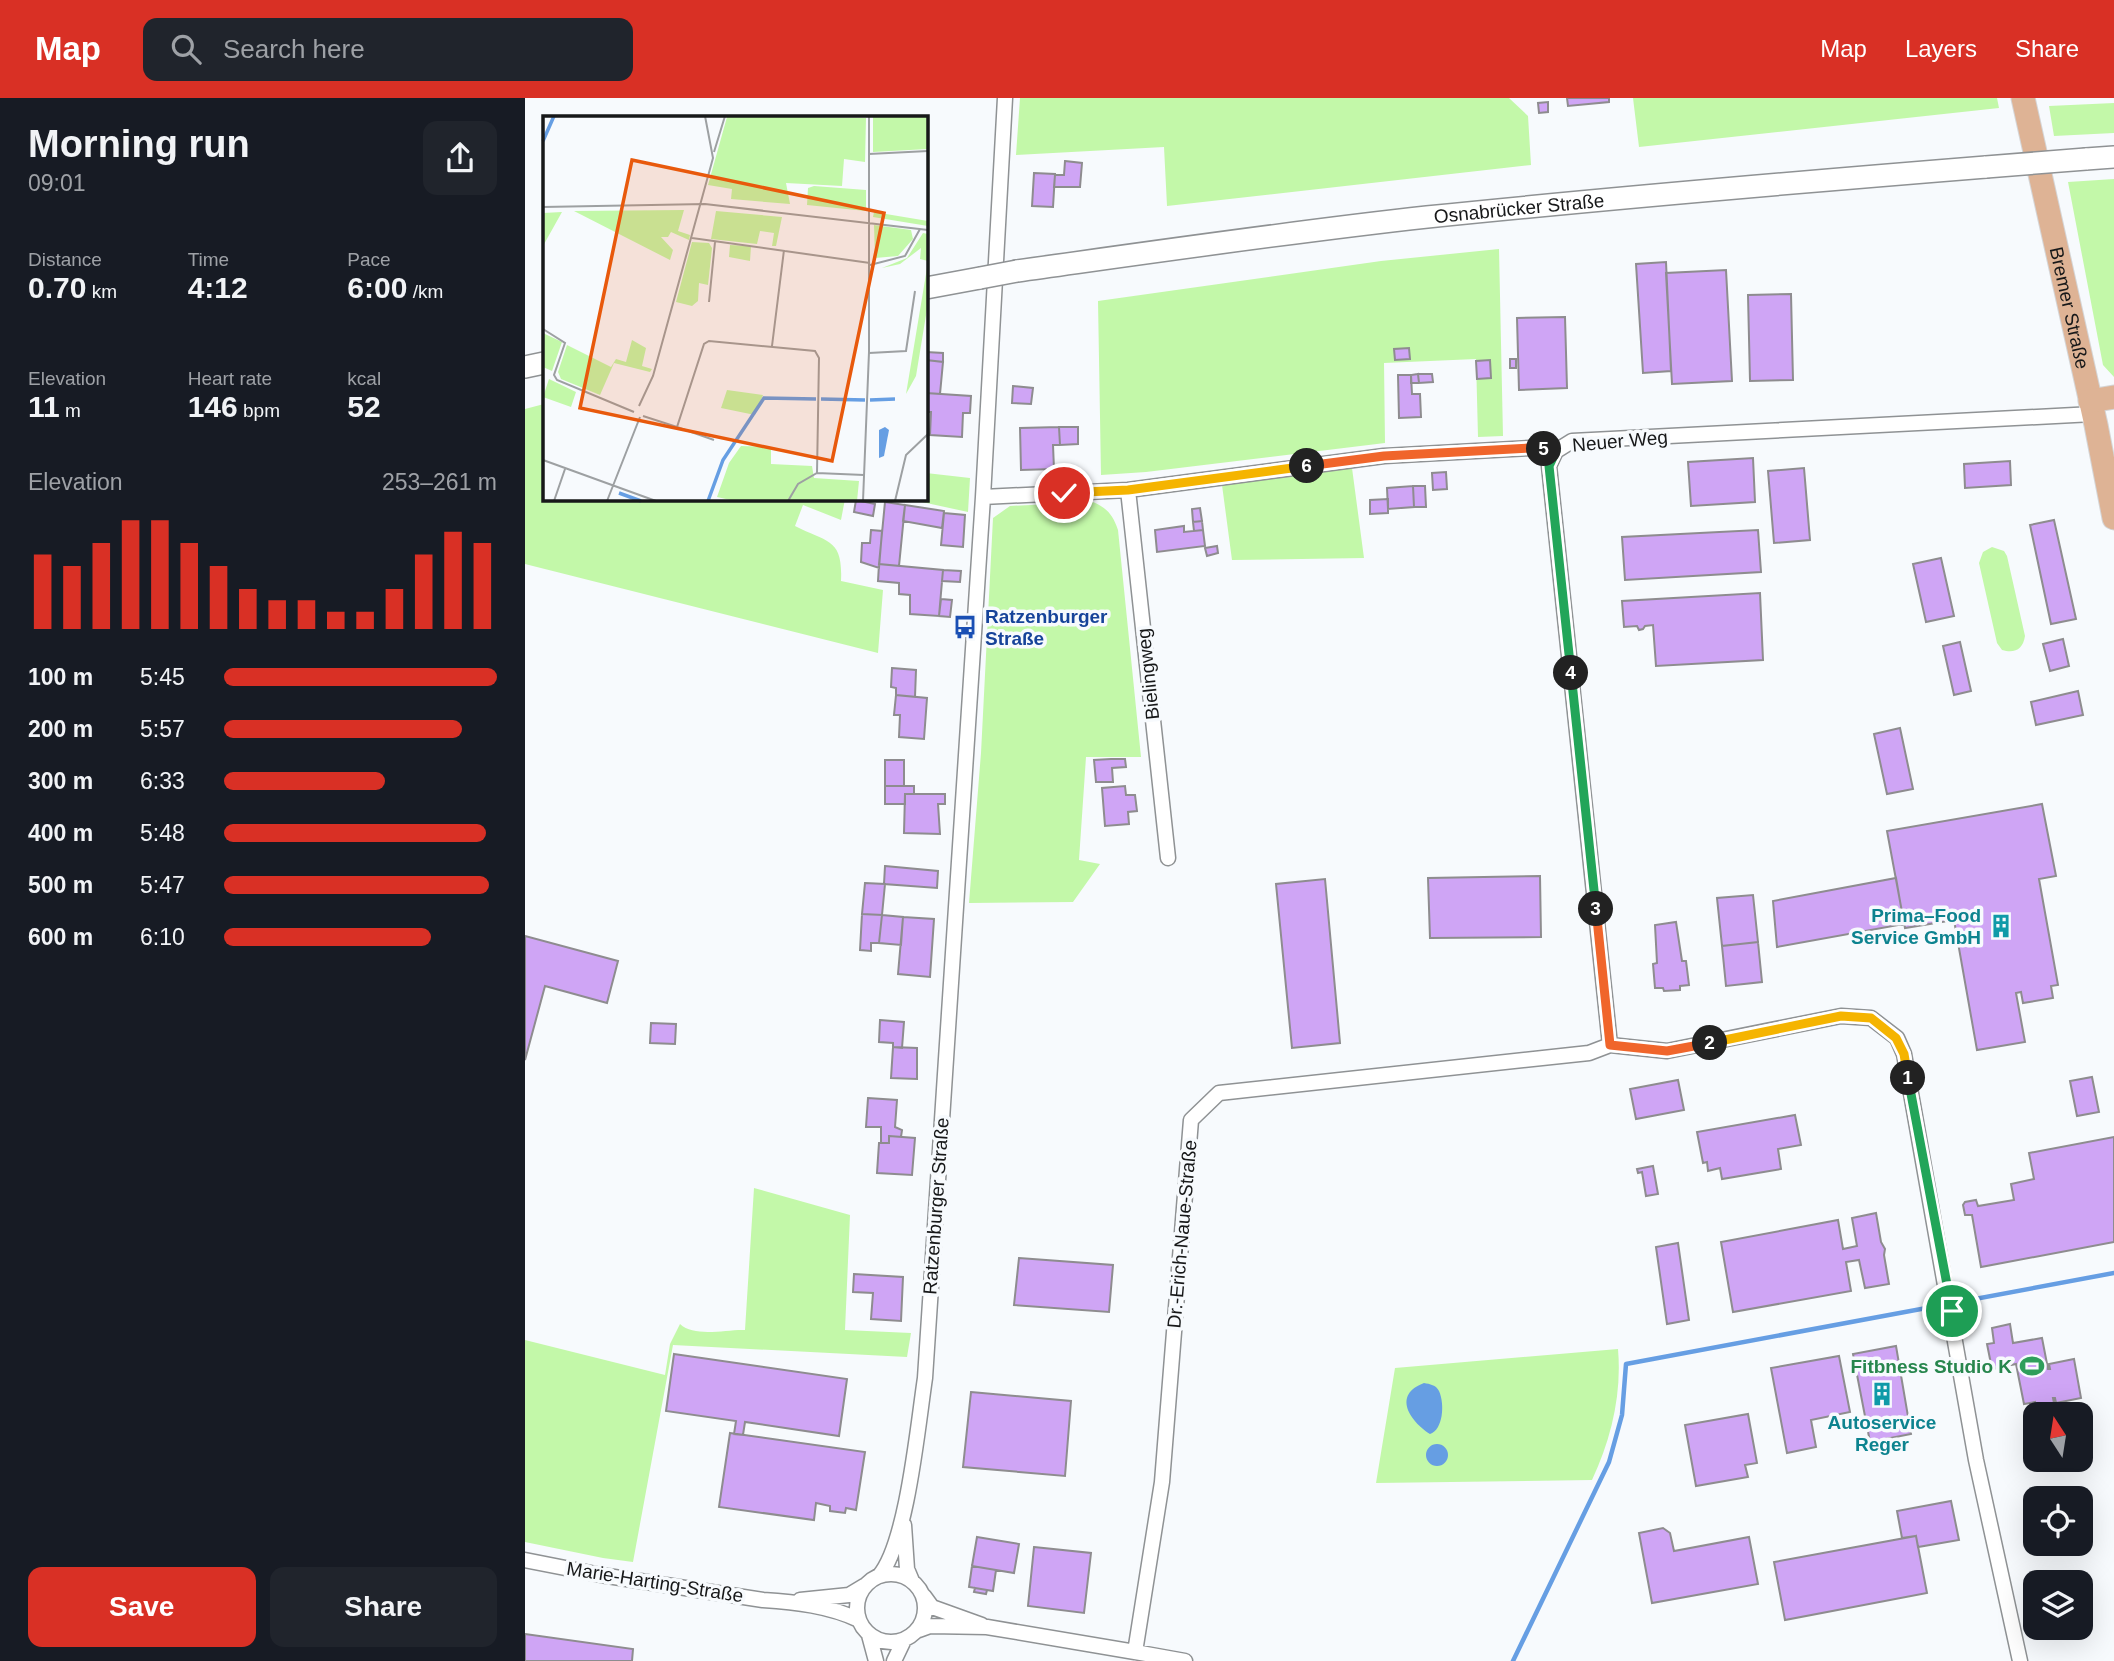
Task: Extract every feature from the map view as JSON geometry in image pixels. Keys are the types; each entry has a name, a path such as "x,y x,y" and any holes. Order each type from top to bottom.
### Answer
{"main road":[{"name":"Bremer Straße","path":"2023,98 2098,415 2114,518"},
{"name":"Osnabrücker Straße","path":"927,288 1017,271 1424,218 1670,193 2114,157"},
{"path":"525,368 543,363"},
{"path":"2098,415 2114,397"}],"street":[{"name":"Ratzenburger Straße","path":"903,1517 925,1378 983,497 1005,98"},
{"name":"Neuer Weg","path":"983,497 1128,490 1384,456 1530,448 1556,451 1572,441 2098,415"},
{"path":"1556,451 1549,466 1610,1045 1667,1051 1841,1016 1871,1018 1896,1038 1904,1054 1976,1460 2020,1661"},
{"name":"Bielingweg","path":"1128,490 1167,858"},
{"name":"Dr.-Erich-Naue-Straße","path":"1135,1652 1162,1482 1191,1120 1219,1093 1589,1053 1610,1045"},
{"path":"785,1601 849,1595 865,1586 888,1566 903,1517"},
{"path":"903,1517 907,1569 912,1581 932,1607 987,1627"},
{"name":"Marie-Harting-Straße","path":"525,1560 601,1575 785,1601"},
{"path":"879,1576 897,1574 912,1581"},
{"path":"865,1586 857,1602 859,1620 869,1635 876,1661"},
{"path":"919,1630 926,1613 923,1595"},
{"path":"785,1601 836,1611 859,1620"},
{"path":"869,1635 885,1643 904,1640 930,1626 987,1627 1185,1661"},
{"path":"894,1661 904,1640"}],"green space":[{"path":"1020,98 1509,98 1528,116 1531,165 1167,206 1164,147 1016,155"},
{"path":"1633,98 1997,98 1999,108 1639,147"},
{"path":"2114,103 2114,133 2054,136 2049,106"},
{"path":"2114,179 2114,377 2103,365 2068,182"},
{"path":"1499,249 1503,436 1478,437 1476,359 1384,363 1385,443 1101,475 1098,301 1381,261"},
{"path":"543,404 543,500 845,500 841,520 803,505 795,526 825,540 836,549 841,567 841,581 883,590 878,653 525,564 525,409"},
{"path":"1352,468 1364,558 1232,560 1222,485"},
{"path":"927,473 970,478 968,512 913,500 927,500"},
{"path":"1093,502 1109,513 1118,530 1141,757 1086,757 1079,860 1100,864 1073,902 969,903 981,753 993,518 1010,506"},
{"path":"1992,547 2004,551 2007,556 2025,636 2022,644 2014,651 2002,650 1997,643 1979,563 1983,552"},
{"path":"754,1188 850,1215 845,1330 911,1333 907,1357 673,1345 633,1562 525,1542 525,1340 665,1375 670,1344 680,1324 702,1332 745,1330"},
{"path":"1618,1349 1614,1416 1605,1449 1592,1480 1376,1483 1395,1368"}],"water":[{"path":"1424,1383 1438,1389 1442,1403 1440,1422 1430,1434 1416,1422 1407,1408 1409,1394"},
{"path":"1437,1444 1445,1447 1448,1455 1445,1463 1437,1466 1429,1463 1426,1455 1429,1447"}],"building":[{"path":"1567,98 1609,98 1609,102 1568,106"},
{"path":"1548,102 1548,112 1539,113 1538,103"},
{"path":"1065,161 1082,163 1080,187 1054,187 1055,175 1064,175"},
{"path":"1034,173 1055,174 1053,207 1032,206"},
{"path":"1666,262 1671,371 1643,373 1636,264"},
{"path":"1726,270 1732,381 1672,384 1666,273"},
{"path":"1791,294 1793,380 1750,381 1748,295"},
{"path":"1565,317 1567,388 1519,390 1517,318"},
{"path":"1409,348 1410,359 1395,360 1394,349"},
{"path":"927,352 943,353 943,362 927,360"},
{"path":"1510,359 1516,359 1516,368 1510,368"},
{"path":"927,360 943,362 940,394 927,393"},
{"path":"1490,360 1491,378 1477,379 1476,361"},
{"path":"1418,374 1432,374 1433,382 1419,383"},
{"path":"1418,374 1419,383 1411,383 1411,375"},
{"path":"1398,375 1411,375 1412,394 1420,394 1421,417 1399,418"},
{"path":"1013,386 1033,388 1031,404 1012,403"},
{"path":"927,393 971,396 970,413 963,413 962,437 930,435 931,412 927,412"},
{"path":"1059,427 1078,427 1078,444 1060,445"},
{"path":"1059,427 1060,445 1053,445 1054,469 1021,470 1020,428"},
{"path":"1753,458 1755,502 1691,506 1688,462"},
{"path":"2010,461 2011,485 1965,488 1964,464"},
{"path":"1804,468 1810,540 1774,543 1768,471"},
{"path":"1446,472 1447,489 1433,490 1432,473"},
{"path":"1413,486 1425,486 1426,507 1414,507"},
{"path":"1413,486 1414,507 1388,509 1387,488"},
{"path":"1388,499 1388,513 1370,514 1370,500"},
{"path":"856,500 875,504 873,516 854,512"},
{"path":"885,502 905,505 899,566 879,564"},
{"path":"905,505 944,511 942,528 903,521"},
{"path":"1200,508 1202,521 1193,522 1192,509"},
{"path":"944,513 965,515 963,547 941,545"},
{"path":"2054,520 2076,619 2051,624 2030,525"},
{"path":"1202,521 1203,530 1194,531 1193,522"},
{"path":"1184,526 1184,532 1203,530 1205,546 1157,552 1155,530"},
{"path":"871,530 882,531 879,568 861,562 862,543 870,543"},
{"path":"1758,530 1761,572 1625,580 1622,537"},
{"path":"1217,546 1218,553 1207,556 1205,548"},
{"path":"1941,558 1954,616 1926,622 1913,564"},
{"path":"879,564 943,570 939,616 910,614 910,595 899,594 899,583 878,581"},
{"path":"943,570 961,571 960,582 942,581"},
{"path":"1760,593 1763,660 1656,666 1653,625 1639,630 1637,626 1624,627 1622,601"},
{"path":"941,599 952,600 950,617 939,616"},
{"path":"2063,639 2069,666 2050,671 2043,644"},
{"path":"1960,642 1971,691 1954,695 1943,646"},
{"path":"892,668 916,670 915,697 896,695 896,688 891,687"},
{"path":"2078,691 2083,715 2036,725 2031,702"},
{"path":"896,695 927,698 924,739 899,737 900,715 894,715"},
{"path":"1900,728 1913,789 1887,794 1874,734"},
{"path":"1125,759 1126,767 1112,768 1113,782 1096,782 1094,760"},
{"path":"885,760 904,760 904,786 885,786"},
{"path":"885,786 914,786 914,794 905,794 905,804 885,804"},
{"path":"1125,786 1126,795 1135,795 1137,811 1128,812 1129,824 1105,826 1102,788"},
{"path":"905,794 945,794 945,804 938,804 940,834 904,833"},
{"name":"Prima–Food Service GmbH","path":"2042,804 2056,876 2039,879 2058,985 2051,986 2053,998 2023,1003 2021,992 2016,993 2025,1042 1977,1050 1954,920 1905,928 1887,831"},
{"path":"885,866 938,871 937,888 884,884"},
{"path":"1540,876 1541,937 1430,938 1428,878"},
{"path":"1896,878 1904,924 1777,947 1773,901"},
{"path":"1325,879 1340,1043 1292,1048 1276,884"},
{"path":"865,883 885,884 882,915 862,914"},
{"path":"1753,895 1758,942 1722,946 1717,898"},
{"path":"862,914 882,915 879,943 871,943 871,951 860,950"},
{"path":"882,915 903,917 901,945 879,943"},
{"path":"903,917 934,919 930,977 898,974"},
{"path":"1676,922 1689,985 1680,986 1680,990 1664,991 1663,988 1655,988 1655,925"},
{"path":"525,936 618,961 607,1003 545,986 525,1060"},
{"path":"1758,942 1762,982 1726,986 1722,946"},
{"path":"880,1020 904,1022 902,1048 893,1047 893,1043 879,1042"},
{"path":"651,1023 676,1024 675,1044 650,1043"},
{"path":"893,1047 917,1048 917,1079 891,1078"},
{"path":"2092,1077 2099,1112 2077,1116 2070,1081"},
{"path":"1678,1080 1684,1110 1636,1119 1630,1089"},
{"path":"868,1098 897,1100 895,1127 902,1130 901,1137 889,1136 889,1143 881,1143 881,1127 866,1127"},
{"path":"1795,1115 1801,1145 1778,1149 1781,1169 1722,1179 1720,1168 1708,1171 1707,1162 1703,1163 1697,1132"},
{"path":"889,1136 915,1138 912,1175 877,1173 879,1143 889,1143"},
{"path":"2114,1137 2114,1242 1981,1267 1972,1215 1965,1215 1965,1202 1976,1200 1978,1206 2014,1200 2011,1184 2034,1179 2029,1153"},
{"path":"1653,1166 1658,1194 1646,1196 1642,1172 1638,1173 1637,1169"},
{"path":"1876,1213 1881,1242 1885,1249 1889,1284 1865,1288 1859,1260 1846,1262 1851,1291 1733,1312 1721,1242 1838,1220 1843,1249 1857,1246 1852,1218"},
{"path":"1678,1243 1689,1320 1667,1324 1656,1247"},
{"path":"1019,1258 1113,1265 1109,1312 1014,1305"},
{"path":"854,1274 903,1277 901,1321 871,1319 873,1293 853,1292"},
{"name":"Fitbness Studio K","path":"2010,1324 2013,1343 2042,1338 2048,1369 2049,1364 2074,1359 2081,1398 2061,1402 2056,1402 2053,1398 2054,1402 2024,1402 2016,1364 1992,1369 1987,1344 1994,1343 1992,1328"},
{"name":"Autoservice Reger","path":"1896,1346 1911,1434 1870,1442 1853,1354"},
{"path":"674,1354 847,1379 839,1436 745,1422 743,1435 734,1434 736,1421 666,1411"},
{"path":"1839,1356 1850,1412 1811,1420 1816,1447 1787,1453 1771,1368"},
{"path":"971,1392 1071,1401 1065,1476 963,1467"},
{"path":"1748,1414 1757,1463 1745,1465 1748,1477 1696,1486 1685,1425"},
{"path":"730,1433 865,1452 856,1510 846,1508 845,1513 830,1511 830,1506 816,1503 814,1520 719,1507"},
{"path":"1951,1501 1959,1540 1918,1547 1916,1536 1902,1538 1897,1511"},
{"path":"1663,1528 1670,1533 1674,1551 1749,1537 1758,1584 1652,1603 1639,1533"},
{"path":"1916,1536 1927,1593 1785,1620 1774,1562"},
{"path":"977,1537 1019,1544 1014,1573 972,1566"},
{"path":"1034,1547 1091,1553 1084,1613 1028,1606"},
{"path":"972,1566 996,1570 993,1591 969,1587"},
{"path":"975,1588 987,1590 986,1594 974,1592"},
{"path":"525,1634 633,1649 632,1661 525,1661"}],"waterway":[{"path":"1513,1661 1609,1462 1622,1415 1626,1364 2114,1273"}],"place":[{"name":"Ratzenburger Straße","path":"965,627"},
{"name":"Prima–Food Service GmbH","path":"2001,926"},
{"name":"Fitbness Studio K","path":"2032,1366"},
{"name":"Autoservice Reger","path":"1882,1394"}],"route":[{"path":"1064,493 1128,490 1384,456 1530,448 1556,451 1549,466 1610,1045 1667,1051 1841,1016 1871,1018 1896,1038 1904,1054 1952,1311"}]}
